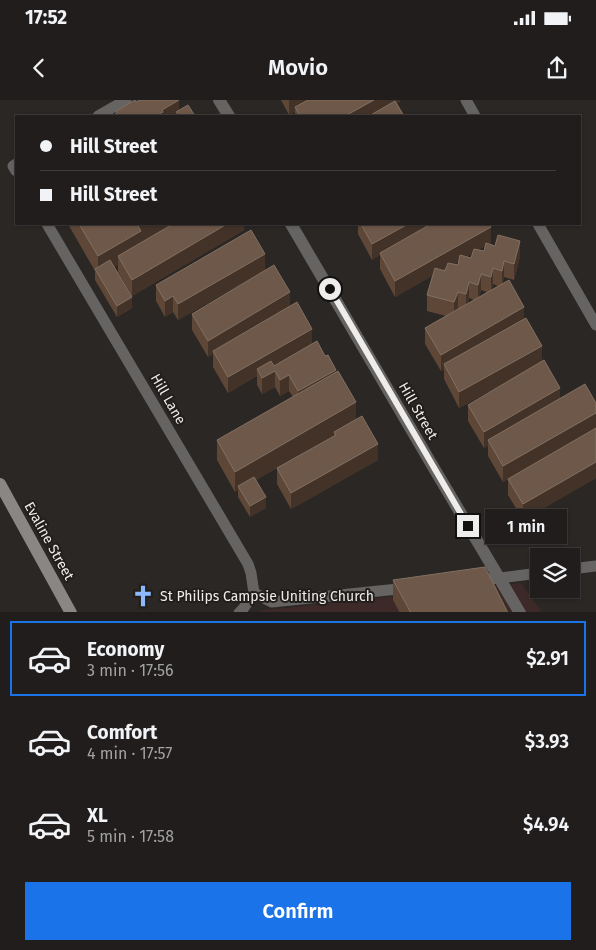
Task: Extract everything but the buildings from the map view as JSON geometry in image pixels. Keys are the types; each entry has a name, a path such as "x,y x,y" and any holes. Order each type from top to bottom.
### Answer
{"street":[{"path":"220,100 228,115"},
{"name":"Hill Street","path":"293,225 434,470 520,612"},
{"name":"Evaline Street","path":"0,484 71,612"}],"lane":[{"path":"100,115 126,100"},
{"path":"466,100 474,115"},
{"name":"Hill Lane","path":"48,225 248,564 254,593"},
{"path":"539,225 596,324"},
{"path":"580,568 596,566"},
{"path":"470,582 530,574"},
{"path":"239,612 254,593 272,602 420,586"}],"shaded area":[{"path":"521,583 530,598 542,612 257,612"}],"place":[{"name":"St Philips Campsie Uniting Church","path":"143,596"}],"route":[{"path":"330,289 468,526"}]}
